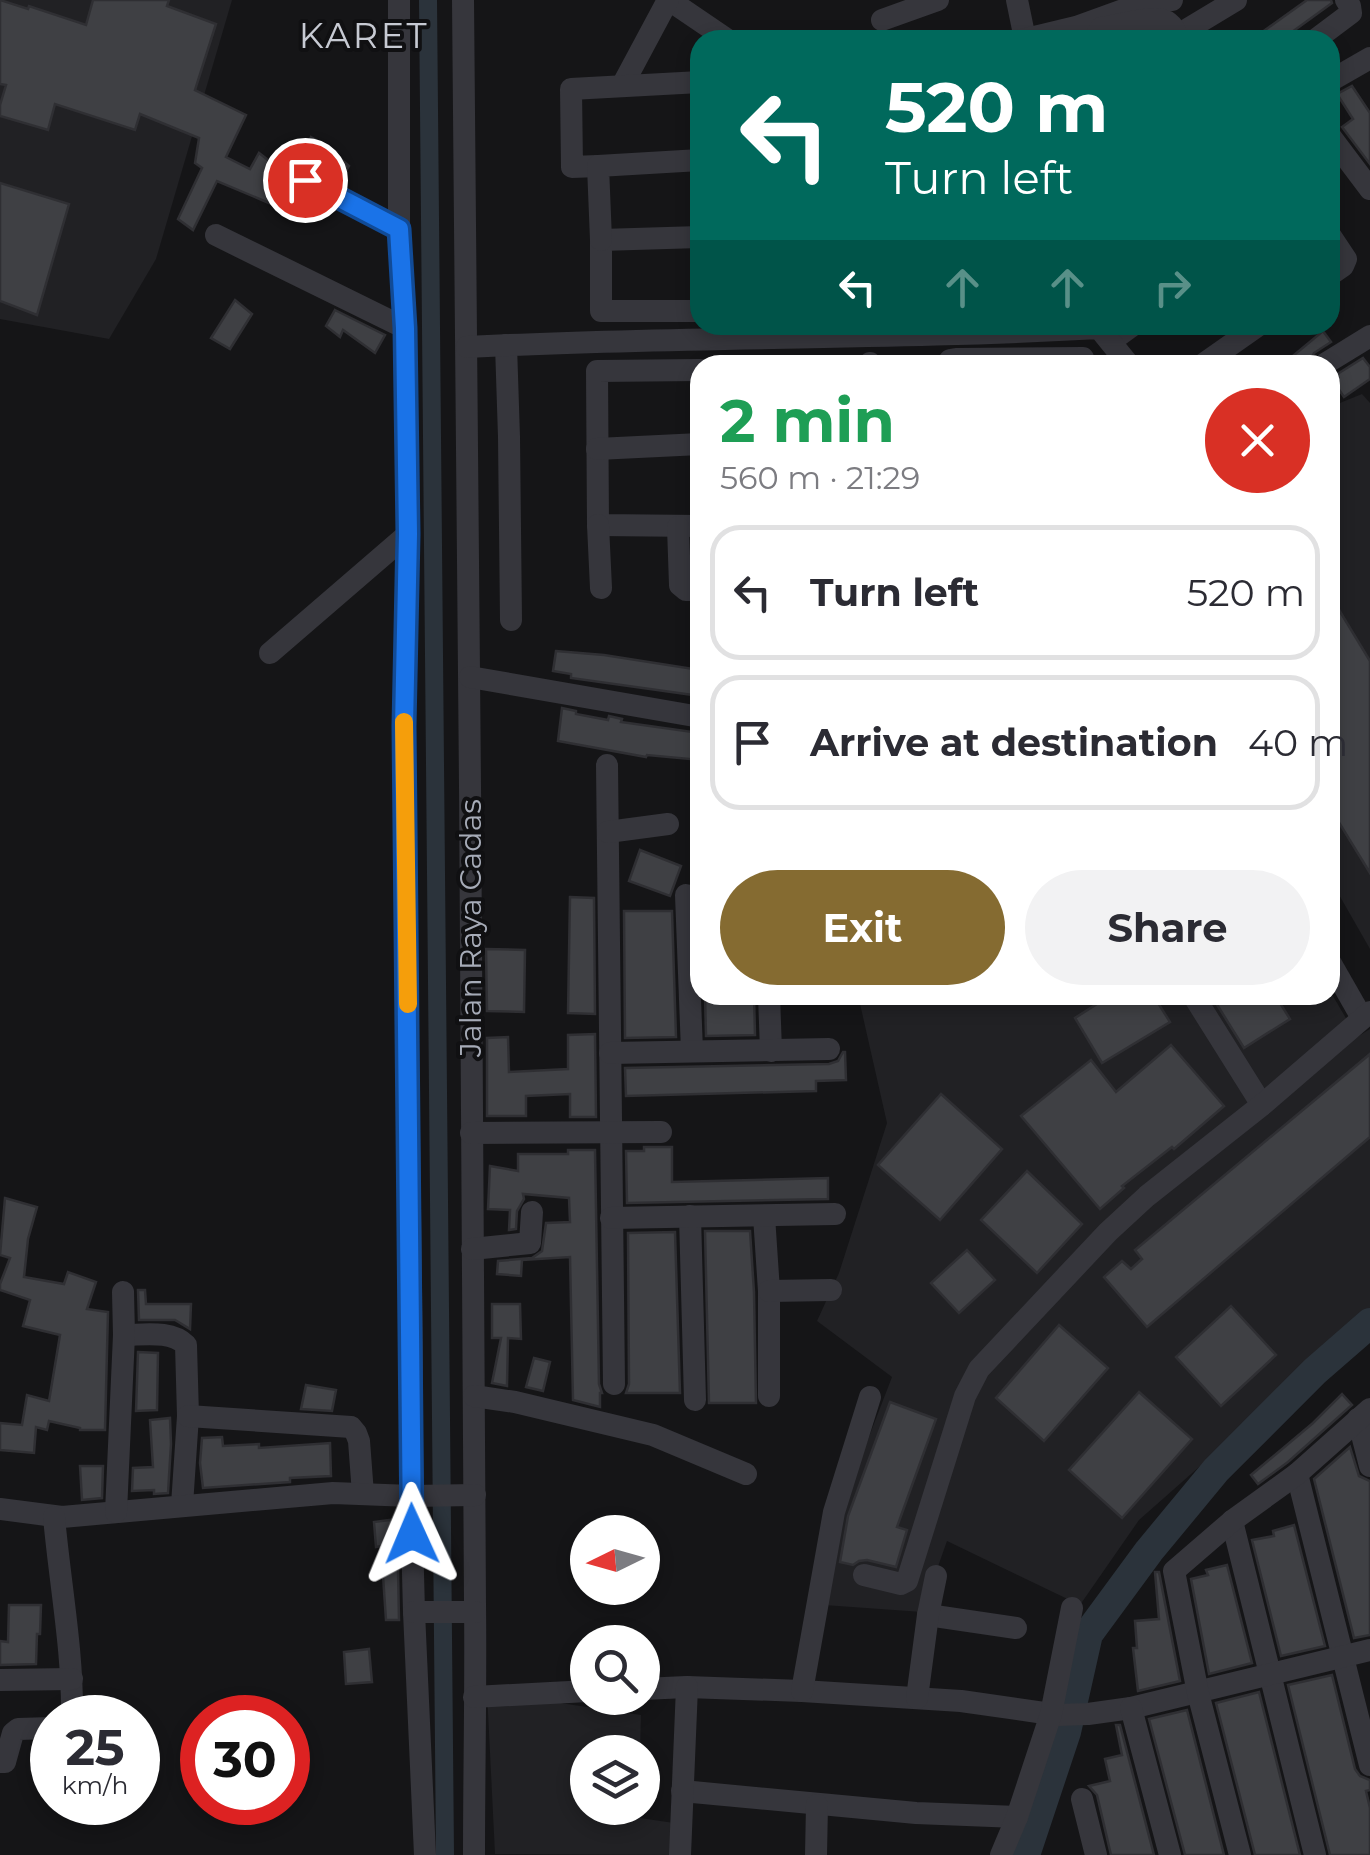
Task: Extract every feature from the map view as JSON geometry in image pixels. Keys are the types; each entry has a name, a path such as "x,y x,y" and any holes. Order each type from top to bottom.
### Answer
{"street":[{"path":"399,0 399,229 405,328 408,534 404,726 413,1496 426,1855"},
{"name":"Jalan Raya Cadas","path":"463,0 474,1855"},
{"path":"622,86 669,0 713,30"},
{"path":"882,20 938,0"},
{"path":"1017,0 1022,30"},
{"path":"1063,30 1126,9 1172,0"},
{"path":"1190,30 1236,0"},
{"path":"1329,30 1351,14 1346,0"},
{"path":"1100,30 1160,18 1174,30"},
{"path":"1340,79 1366,70"},
{"path":"690,83 570,89 572,167 690,161"},
{"path":"1340,149 1370,189"},
{"path":"598,166 601,311 690,310"},
{"path":"305,180 399,229"},
{"path":"216,235 405,328"},
{"path":"601,240 690,237"},
{"path":"467,347 690,335"},
{"path":"1105,335 1120,355"},
{"path":"1220,355 1245,335"},
{"path":"1339,355 1370,336"},
{"path":"506,345 511,620"},
{"path":"601,588 596,371 690,370"},
{"path":"597,449 690,444"},
{"path":"598,525 689,526 680,584 690,590"},
{"path":"270,654 408,534"},
{"path":"470,677 690,715"},
{"path":"608,764 614,1384"},
{"path":"608,832 668,824"},
{"path":"686,895 690,999"},
{"path":"864,1575 900,1584 907,1581 965,1396 979,1369 1108,1232 1366,1015 1340,977"},
{"path":"690,1005 692,1051"},
{"path":"769,1005 771,1051"},
{"path":"1199,1005 1262,1105"},
{"path":"610,1052 829,1050"},
{"path":"471,1133 662,1132"},
{"path":"472,1249 530,1243 532,1212"},
{"path":"611,1218 834,1214"},
{"path":"690,1216 695,1400"},
{"path":"764,1216 770,1291 769,1396"},
{"path":"770,1291 831,1290"},
{"path":"116,1512 123,1292"},
{"path":"124,1336 167,1335 185,1342 188,1416 182,1506"},
{"path":"474,1396 653,1434 746,1474"},
{"path":"802,1691 834,1512 870,1398"},
{"path":"1364,1414 1370,1466"},
{"path":"1240,1855 1198,1693 1174,1572 1232,1521 1297,1474 1364,1414"},
{"path":"188,1416 351,1427 358,1441 362,1494"},
{"path":"1297,1474 1370,1765"},
{"path":"0,1508 54,1517 333,1493 472,1495"},
{"path":"54,1517 72,1695"},
{"path":"1232,1521 1315,1855"},
{"path":"917,1698 936,1576"},
{"path":"1001,1855 1054,1715 1072,1608"},
{"path":"416,1612 472,1612"},
{"path":"928,1615 1016,1628"},
{"path":"660,1688 802,1691 962,1701 1054,1715 1088,1714 1132,1708 1370,1650"},
{"path":"0,1680 72,1679"},
{"path":"680,1855 686,1687"},
{"path":"474,1697 570,1693"},
{"path":"1132,1708 1170,1855"},
{"path":"0,1762 4,1762 14,1733 30,1729"},
{"path":"682,1791 916,1813 1017,1817"},
{"path":"1082,1800 1096,1855"},
{"path":"816,1855 817,1805"}],"shaded area":[{"path":"0,0 232,0 156,259 109,339 0,319"},
{"path":"1362,394 1370,403 1370,949 1340,896 1340,403"},
{"path":"860,1005 1338,1005 1357,1037 1370,1029 1370,1316 1139,1520 1080,1605 947,1541 922,1612 824,1605 845,1499 892,1377 817,1321 839,1273 887,1123"},
{"path":"487,1692 570,1704 570,1715 641,1715 640,1735 570,1735 570,1825 674,1823 676,1855 495,1854"}],"building":[{"path":"0,0 86,25 93,0 169,0 167,6 216,24 195,90 246,115 226,157 250,169 259,153 282,171 269,203 217,181 193,230 178,219 202,168 195,163 199,138 140,114 135,130 55,104 48,130 0,116 6,85 0,84"},
{"path":"1307,0 1331,0 1295,30 1265,30"},
{"path":"1352,86 1370,113 1370,164 1342,127 1353,119 1340,92"},
{"path":"311,137 336,152 349,166 340,180 299,161"},
{"path":"0,183 69,204 37,315 0,301"},
{"path":"235,300 252,314 230,349 211,338"},
{"path":"335,310 385,335 375,353 343,330 340,337 326,326"},
{"path":"1318,335 1326,335 1331,342 1313,355 1294,355"},
{"path":"1363,358 1370,367 1370,379 1344,397 1340,391 1340,372"},
{"path":"1340,612 1370,661 1370,873 1340,824"},
{"path":"556,651 690,668 690,695 571,678 571,674 553,671"},
{"path":"562,708 608,720 609,716 622,719 621,722 690,732 690,759 646,757 558,741"},
{"path":"640,850 681,866 670,896 629,881"},
{"path":"570,897 594,898 595,1014 568,1013"},
{"path":"624,911 672,911 676,1037 625,1038"},
{"path":"486,949 525,950 524,1012 487,1011"},
{"path":"705,1005 754,1005 755,1035 706,1036"},
{"path":"1095,1005 1159,1005 1170,1022 1102,1063 1075,1018"},
{"path":"1217,1005 1281,1005 1290,1019 1244,1048"},
{"path":"595,1034 596,1117 570,1117 570,1094 526,1096 526,1116 487,1116 487,1038 508,1037 509,1072 568,1069 568,1035"},
{"path":"1171,1045 1224,1106 1122,1186 1100,1209 1021,1116 1091,1060 1116,1092"},
{"path":"843,1052 846,1080 816,1081 816,1091 626,1096 625,1068 829,1064 838,1061"},
{"path":"1370,1054 1370,1137 1147,1327 1104,1277 1122,1261 1131,1269 1142,1259 1135,1250"},
{"path":"941,1094 1002,1149 940,1220 878,1165"},
{"path":"644,1147 672,1147 672,1182 828,1178 828,1199 627,1203 626,1151 644,1151"},
{"path":"568,1150 595,1150 600,1407 573,1400 570,1257 522,1260 521,1276 497,1274 498,1261 532,1258 542,1251 546,1223 570,1222 569,1198 523,1194 516,1229 509,1230 510,1210 488,1209 490,1166 518,1171 518,1154 568,1154"},
{"path":"1027,1171 1082,1224 1037,1273 981,1220"},
{"path":"5,1198 37,1207 28,1239 24,1277 64,1284 68,1272 96,1282 87,1309 108,1312 105,1430 80,1430 49,1421 47,1430 36,1427 34,1453 0,1450 0,1423 22,1425 27,1395 49,1401 60,1335 23,1326 30,1300 0,1290 10,1258 0,1255"},
{"path":"705,1231 750,1231 756,1403 709,1403"},
{"path":"675,1232 680,1393 626,1393 628,1233"},
{"path":"967,1250 995,1280 959,1313 931,1283"},
{"path":"138,1290 145,1290 146,1304 191,1304 190,1329 175,1320 139,1320"},
{"path":"492,1304 520,1304 521,1339 508,1338 507,1386 492,1383 501,1338 492,1338"},
{"path":"1231,1306 1276,1355 1221,1406 1176,1357"},
{"path":"1059,1325 1108,1368 1044,1441 996,1398"},
{"path":"138,1352 158,1353 157,1410 136,1411"},
{"path":"534,1358 550,1362 543,1391 526,1387"},
{"path":"306,1385 336,1390 332,1411 301,1409"},
{"path":"1139,1392 1192,1439 1122,1518 1069,1470"},
{"path":"1342,1394 1352,1405 1258,1484 1251,1475"},
{"path":"890,1402 936,1419 897,1527 907,1530 896,1567 867,1560 853,1565 840,1562 848,1516"},
{"path":"170,1418 168,1493 132,1491 133,1468 153,1467 150,1420"},
{"path":"222,1437 223,1446 259,1444 259,1448 330,1443 331,1476 203,1488 202,1438"},
{"path":"1350,1447 1359,1476 1370,1481 1370,1635 1354,1638 1314,1479"},
{"path":"80,1466 103,1466 102,1498 82,1500"},
{"path":"397,1519 399,1620 386,1620 381,1546 376,1547 374,1522"},
{"path":"1294,1525 1325,1646 1281,1656 1252,1540 1274,1536 1273,1531"},
{"path":"1227,1565 1252,1663 1209,1674 1191,1579"},
{"path":"1155,1572 1159,1572 1180,1681 1138,1691 1133,1648 1137,1648 1135,1621 1159,1619"},
{"path":"9,1605 41,1605 36,1664 0,1665 0,1641 8,1642"},
{"path":"369,1649 372,1682 346,1684 344,1652"},
{"path":"1332,1675 1355,1769 1370,1780 1370,1790 1366,1791 1370,1855 1330,1855 1288,1685"},
{"path":"1259,1692 1300,1855 1255,1855 1216,1703"},
{"path":"1187,1710 1224,1855 1185,1855 1149,1719"},
{"path":"1116,1725 1120,1725 1154,1855 1111,1855 1097,1795 1089,1786 1110,1781 1105,1759 1122,1755"}],"waterway":[{"path":"428,0 445,1855"},
{"path":"1025,1855 1066,1732 1088,1634 1216,1470 1315,1371 1370,1323"}],"slow traffic":[{"path":"404,722 408,1004"}],"district":[{"name":"KARET","path":"364,36"}],"route":[{"path":"305,180 399,229 405,328 408,534 404,726 412,1534"}]}
